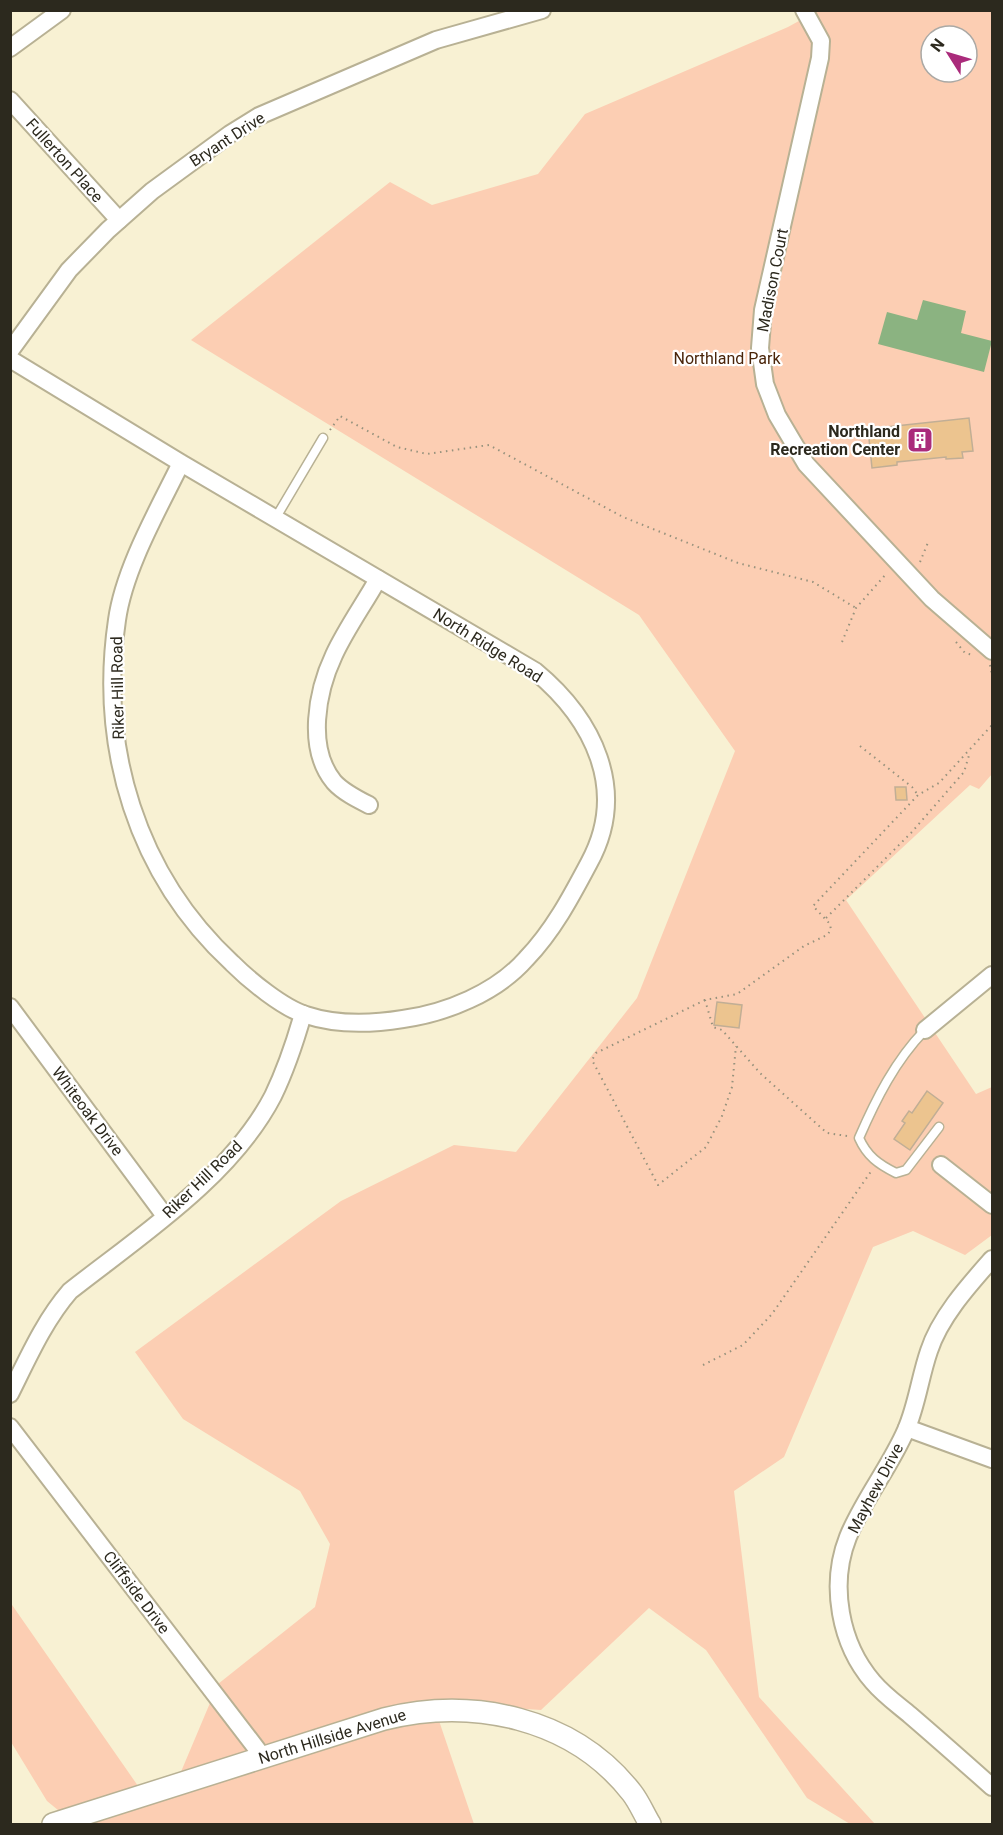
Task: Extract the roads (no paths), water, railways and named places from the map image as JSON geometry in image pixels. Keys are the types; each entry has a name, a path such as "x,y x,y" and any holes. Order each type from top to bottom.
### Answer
{"street":[{"path":"10,48 62,10"},
{"name":"Bryant Drive","path":"10,351 69,270 119,220 152,191 230,134 259,116 436,40 542,10"},
{"name":"Madison Court","path":"804,10 821,41 820,58 763,310 760,348 765,384 777,415 806,464 932,599 993,651"},
{"name":"Fullerton Place","path":"10,100 119,220"},
{"name":"North Ridge Road","path":"10,360 535,671 556,688 578,716 597,748 604,774 604,822 596,850 564,909 526,960 483,992 438,1011 389,1022 339,1021 303,1014"},
{"name":"Riker Hill Road","path":"10,1394 45,1326 57,1306 70,1291 190,1195 249,1132 272,1097 290,1058 303,1014 271,995 241,972 213,946 189,918 149,854 135,820 124,783 114,721 113,654 117,616 139,552 181,463"},
{"path":"369,805 334,782 319,751 317,732 324,680 334,654 378,579"},
{"path":"925,1030 993,975"},
{"name":"Whiteoak Drive","path":"10,1007 165,1216"},
{"path":"941,1165 993,1205"},
{"name":"Mayhew Drive","path":"993,1258 942,1324 929,1350 907,1428 847,1540 839,1577 841,1616 845,1630 857,1659 874,1684 993,1787"},
{"name":"Cliffside Drive","path":"10,1427 263,1757"},
{"path":"907,1428 993,1459"},
{"name":"North Hillside Avenue","path":"53,1824 408,1713 449,1709 482,1711 530,1722 575,1744 614,1774 633,1794 650,1824"}],"lane":[{"path":"275,519 324,438"},
{"path":"925,1030 909,1046 895,1066 870,1111 859,1138 864,1151 877,1163 896,1173 906,1170 939,1127"}],"place":[{"name":"Northland Recreation Center","path":"920,440"}],"park label":[{"name":"Northland Park","path":"727,358"}]}
